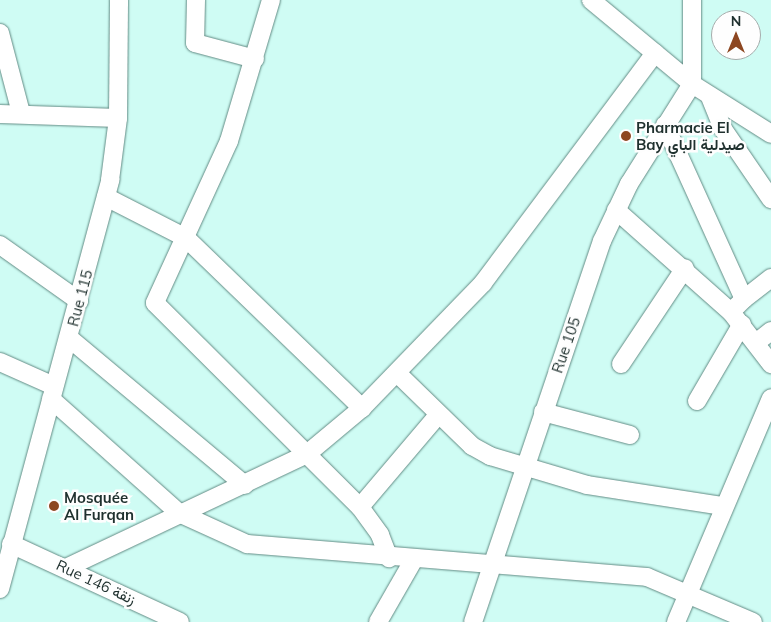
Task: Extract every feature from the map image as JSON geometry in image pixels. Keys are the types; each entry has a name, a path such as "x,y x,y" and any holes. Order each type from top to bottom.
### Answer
{"street":[{"name":"Rue 115","path":"0,589 106,198 118,118 119,0"},
{"path":"196,0 195,43 255,59"},
{"path":"272,0 229,141 186,238 155,299 156,307 360,508 380,535 389,558"},
{"path":"591,0 692,84 771,134"},
{"path":"692,0 692,84"},
{"path":"0,33 20,113"},
{"path":"68,567 179,513 246,486 306,454 362,408 398,374 483,282 655,53"},
{"name":"Rue 105","path":"473,622 494,567 543,412 616,210 665,125 692,84"},
{"path":"710,97 723,129 771,199"},
{"path":"0,114 20,113 118,118"},
{"path":"665,125 744,299"},
{"path":"106,198 186,238 362,408"},
{"path":"616,210 685,268 737,318 764,336 771,364"},
{"path":"0,245 79,301"},
{"path":"621,364 685,268"},
{"path":"697,401 737,318 744,299 771,278"},
{"path":"69,338 246,486"},
{"path":"0,362 53,393 179,513 247,544 413,561 647,577 753,622"},
{"path":"398,374 438,415 476,449 525,467 587,485 722,506"},
{"path":"676,622 722,506 771,398"},
{"path":"543,412 630,435"},
{"path":"360,508 438,415"},
{"name":"Rue 146 زنقة","path":"11,544 68,567 180,622"},
{"path":"378,622 413,561"}],"place":[{"name":"Pharmacie El Bay صيدلية الباي","path":"626,136"},
{"name":"Mosquée Al Furqan","path":"54,506"}]}
